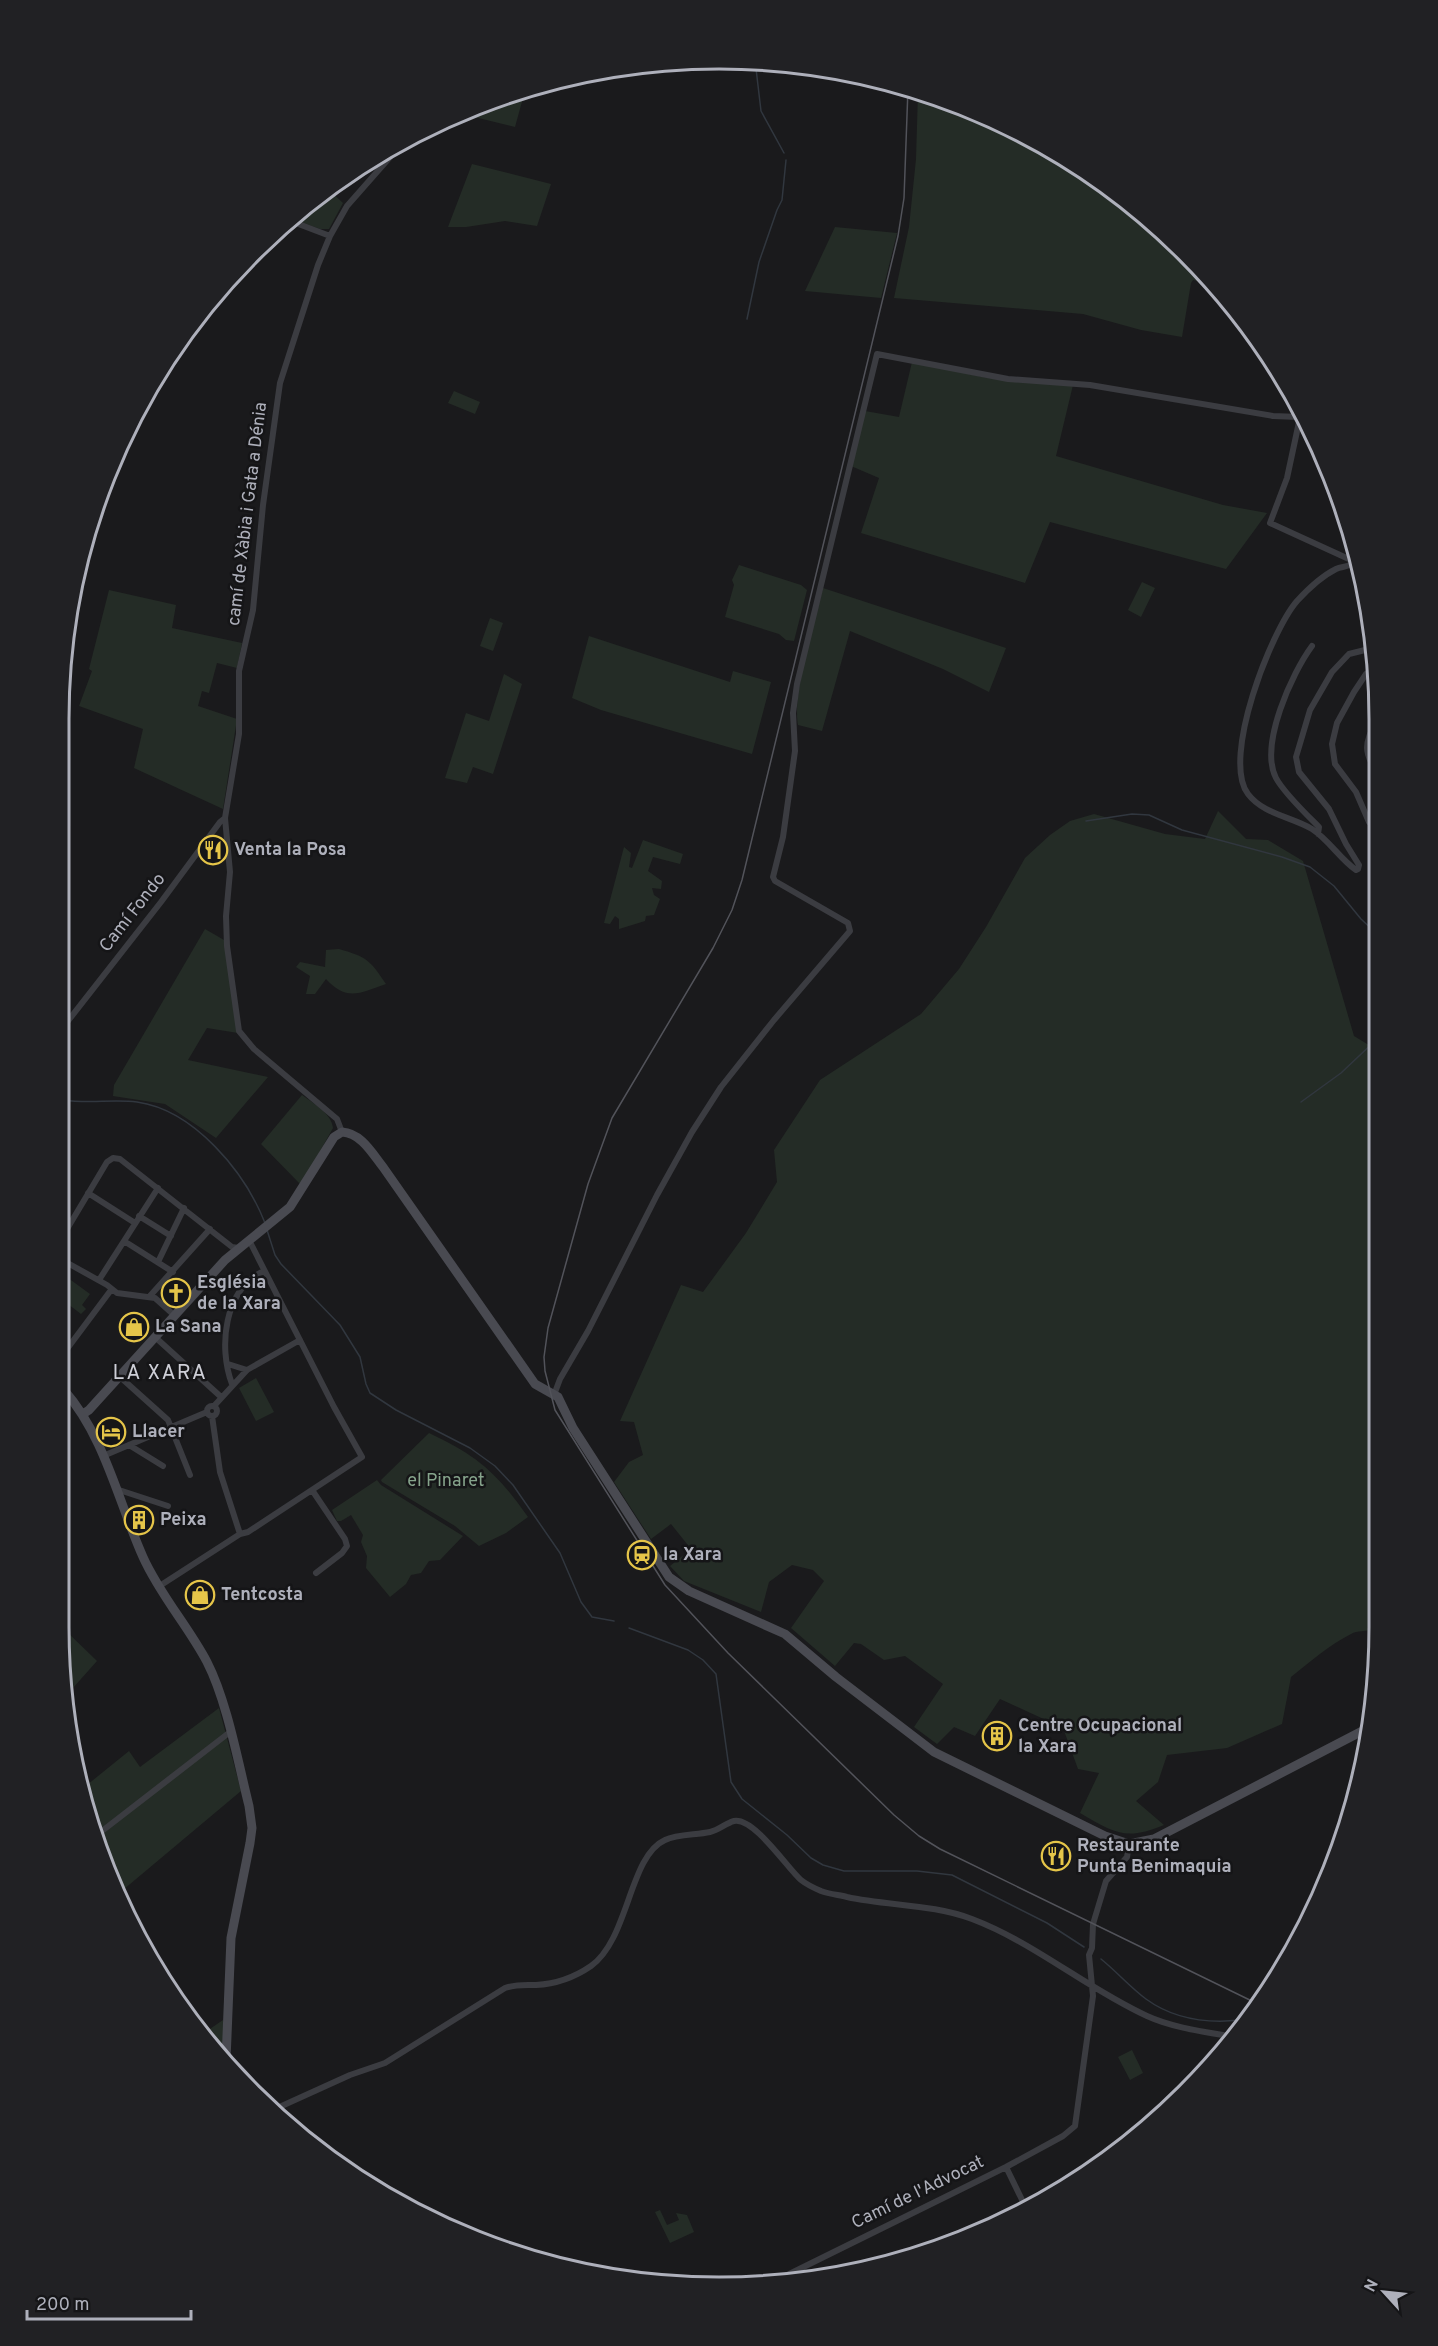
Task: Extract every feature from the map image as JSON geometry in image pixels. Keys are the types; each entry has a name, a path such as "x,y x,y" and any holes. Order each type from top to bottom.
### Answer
{"main road":[{"path":"83,1413 89,1410 233,1250 277,1218 294,1201 329,1144 342,1132 356,1135 373,1154 536,1384 554,1395 660,1566 675,1583 785,1634 836,1677 934,1752 1104,1836 1129,1844 1154,1839 1360,1732"},
{"path":"69,1396 83,1413 158,1587 195,1641 213,1674 249,1806 252,1828 249,1851 231,1938 226,2052"}],"street":[{"name":"camí de Xàbia i Gata a Dénia","path":"342,1132 337,1119 254,1049 239,1031 227,946 226,916 230,872 225,818 239,734 238,671 253,610 262,505 280,383 330,236 347,206 387,160"},
{"path":"298,224 330,236"},
{"path":"554,1395 560,1379 597,1314 657,1195 692,1132 722,1087 768,1027 850,931 848,923 775,881 773,877 783,837 795,751 793,713 797,684 822,573 877,354 1008,379 1090,385 1273,416 1294,417"},
{"path":"1298,424 1287,478 1270,523 1349,560"},
{"path":"1350,565 1337,568 1312,587 1285,619 1258,675 1242,749 1243,783 1250,797 1318,834 1354,869 1358,869 1359,865 1329,809 1299,772 1296,757 1310,710 1332,672 1349,654 1365,650"},
{"path":"1312,646 1283,704 1273,742 1272,759 1276,778 1319,828 1318,834"},
{"path":"1368,673 1337,723 1332,744 1335,764 1356,792 1369,822"},
{"path":"1369,736 1366,751 1369,761"},
{"name":"Camí Fondo","path":"69,1020 225,818"},
{"path":"69,1225 107,1161 115,1158 120,1159 184,1208 233,1250"},
{"path":"99,1280 158,1188"},
{"path":"88,1193 135,1222"},
{"path":"158,1262 184,1208"},
{"path":"140,1216 171,1236"},
{"path":"149,1297 210,1229"},
{"path":"124,1240 173,1272"},
{"path":"158,1587 240,1534 248,1532 362,1457 347,1433 249,1240"},
{"path":"69,1264 120,1294 156,1298 174,1315"},
{"path":"232,1384 228,1364 228,1317 231,1308 248,1283 264,1271"},
{"path":"69,1346 111,1290"},
{"path":"155,1337 220,1396"},
{"path":"103,1456 216,1412 214,1406 220,1396 247,1370 300,1340"},
{"path":"228,1364 247,1370"},
{"path":"119,1376 168,1420 190,1475"},
{"path":"209,1414 220,1472 240,1534"},
{"path":"129,1445 163,1466"},
{"path":"116,1489 168,1506"},
{"path":"312,1490 345,1539 347,1546 342,1553 316,1573"},
{"path":"102,1831 230,1732"},
{"path":"280,2107 351,2075 385,2063 514,1984 539,1985 570,1979 592,1965 607,1950 634,1885 653,1847 667,1838 718,1831 735,1821 742,1822 769,1842 800,1880 821,1892 949,1912 970,1918 1022,1942 1092,1987 1153,2018 1225,2035"},
{"path":"1092,1987 1090,1952 1093,1924 1106,1881 1127,1857 1129,1844"},
{"name":"Camí de l'Advocat","path":"793,2272 1006,2167 1063,2136 1077,2124 1092,1987"},
{"path":"1006,2167 1023,2201"}],"green space":[{"path":"523,99 515,127 473,117"},
{"path":"918,100 968,118 1006,136 1080,179 1148,230 1200,281 1193,280 1191,283 1182,337 1141,330 1083,314 894,298 909,227 916,159"},
{"path":"472,164 551,184 537,226 505,221 466,227 448,227"},
{"path":"335,195 343,203 329,229 320,229 300,222"},
{"path":"835,227 897,233 881,298 805,291"},
{"path":"912,362 988,378 1073,385 1056,456 1223,505 1267,513 1226,569 1050,522 1025,583 861,533 879,478 851,466 865,411 899,417"},
{"path":"454,391 480,402 475,414 448,403"},
{"path":"739,565 801,585 807,590 794,641 725,617 734,585 732,580"},
{"path":"1142,582 1155,588 1141,617 1128,610"},
{"path":"823,588 1006,648 989,692 943,669 850,631 822,731 798,725 798,695 801,677"},
{"path":"109,590 176,605 172,628 242,643 237,668 217,663 209,693 202,691 198,706 237,719 223,809 134,768 143,729 79,706 92,671 89,669"},
{"path":"490,618 503,623 493,651 480,646"},
{"path":"589,636 730,682 733,671 771,682 752,754 601,710 572,698"},
{"path":"504,674 522,684 493,774 473,767 467,783 445,778 466,713 489,721"},
{"path":"1218,811 1246,839 1268,840 1303,861 1354,1036 1369,1045 1369,1630 1356,1632 1343,1638 1291,1677 1282,1724 1227,1748 1167,1755 1158,1782 1136,1801 1164,1825 1130,1834 1102,1826 1080,1813 1099,1773 1078,1769 1063,1728 1000,1699 975,1736 954,1727 937,1744 914,1727 943,1684 905,1656 884,1660 861,1644 854,1643 835,1666 791,1628 824,1581 813,1570 792,1565 769,1582 761,1612 684,1581 670,1566 691,1549 671,1524 651,1539 614,1482 629,1462 643,1455 634,1422 620,1421 681,1285 703,1292 746,1233 777,1182 774,1150 820,1080 921,1014 959,969 1025,858 1050,835 1070,821 1094,814 1165,834 1205,839"},
{"path":"643,840 683,854 680,864 653,857 648,871 662,881 661,889 652,888 654,895 660,899 654,915 646,916 645,921 619,929 619,919 615,916 610,924 604,923 624,847 631,853 629,867 632,868"},
{"path":"205,929 224,940 238,1033 207,1028 188,1060 268,1077 216,1138 165,1104 113,1096 114,1085"},
{"path":"339,949 367,960 386,984 354,994 341,991 326,979 315,994 306,994 310,976 296,967 300,962 325,967 326,950"},
{"path":"302,1095 326,1114 333,1128 301,1185 261,1144"},
{"path":"69,1279 90,1294 82,1305 86,1309 81,1314 69,1305"},
{"path":"256,1378 274,1412 256,1421 239,1388"},
{"name":"el Pinaret","path":"429,1433 461,1450 485,1467 496,1477 528,1517 506,1533 479,1546 455,1526 382,1482 381,1480"},
{"path":"377,1480 381,1485 463,1536 440,1560 429,1561 421,1573 411,1575 406,1584 390,1597 366,1568 367,1556 361,1542 363,1535 351,1515 337,1521 332,1510"},
{"path":"69,1634 97,1661 72,1689"},
{"path":"219,1708 241,1791 124,1889 103,1836 88,1784 129,1751 140,1767"},
{"path":"223,2020 223,2047 209,2030"},
{"path":"1132,2050 1143,2073 1130,2080 1118,2057"},
{"path":"660,2210 667,2225 679,2220 676,2213 687,2215 694,2232 670,2243 655,2212"}],"waterway":[{"path":"756,70 761,111 784,153"},
{"path":"747,319 759,262 782,200 786,160"},
{"path":"1086,821 1132,814 1149,815 1182,830 1282,857 1310,867 1334,886 1369,926"},
{"path":"1301,1102 1341,1073 1369,1047"},
{"path":"69,1101 137,1102 158,1107 178,1117 197,1130 231,1164 256,1203 265,1223"},
{"path":"267,1230 275,1255 281,1264 340,1325 360,1357 370,1393 396,1410 470,1448 495,1466 513,1485 560,1553 581,1602 592,1617 614,1621"},
{"path":"629,1628 688,1650 703,1660 716,1674 731,1782 742,1799 787,1835 811,1858 823,1865 844,1871 917,1871 952,1875 1047,1923 1084,1947"},
{"path":"1101,1959 1134,1990 1170,2012 1209,2021 1237,2020"}],"tram line":[{"path":"908,97 904,198 898,236 742,880 732,910 713,948 612,1118 588,1184 548,1328 544,1357 545,1371 555,1410 665,1585 728,1653 894,1815 919,1836 940,1849 1251,2000"}],"place":[{"name":"Venta la Posa","path":"213,850"},
{"name":"Església de la Xara","path":"176,1293"},
{"name":"La Sana","path":"134,1327"},
{"name":"Llacer","path":"111,1432"},
{"name":"Peixa","path":"139,1520"},
{"name":"la Xara","path":"642,1555"},
{"name":"Tentcosta","path":"200,1595"},
{"name":"Centre Ocupacional la Xara","path":"997,1736"},
{"name":"Restaurante Punta Benimaquia","path":"1056,1856"}],"district":[{"name":"LA XARA","path":"160,1373"}]}
